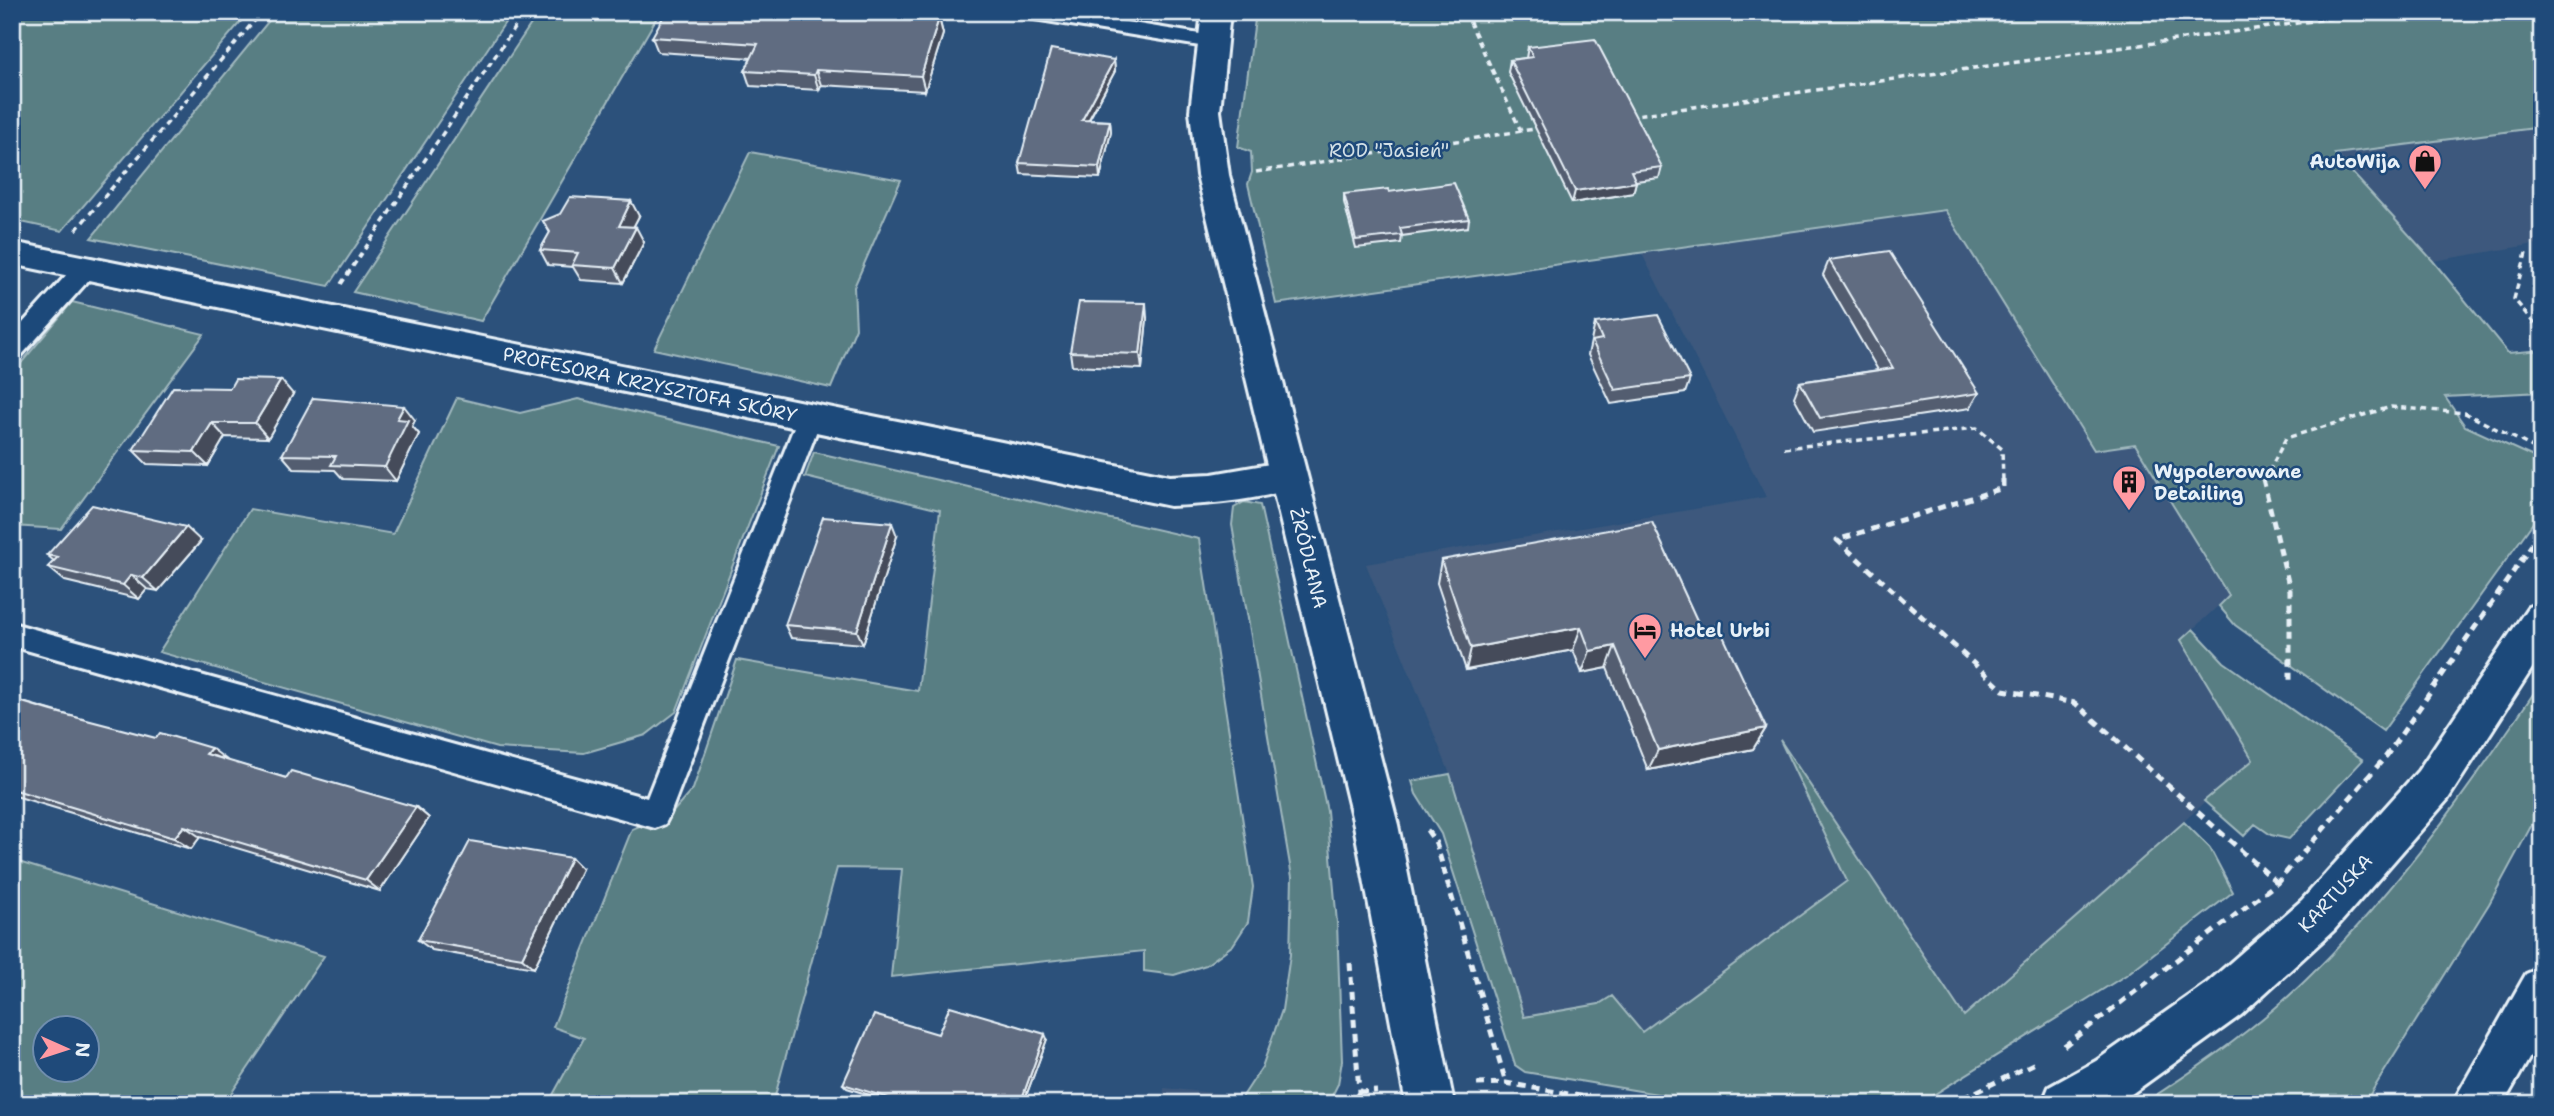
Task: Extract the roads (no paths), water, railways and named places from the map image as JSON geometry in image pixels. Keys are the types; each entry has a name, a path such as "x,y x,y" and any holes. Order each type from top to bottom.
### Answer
{"street":[{"name":"ŹRÓDLANA","path":"1214,27 1206,111 1213,175 1376,825 1430,1104"},
{"name":"PROFESORA KRZYSZTOFA SKÓRY","path":"12,253 695,391 1170,491 1212,489 1288,476"},
{"name":"KARTUSKA","path":"2066,1104 2113,1078 2224,999 2318,915 2433,785 2542,619"},
{"path":"2476,1104 2542,990"}],"lane":[{"path":"1028,12 1214,27"},
{"path":"12,351 86,268"},
{"path":"12,634 655,814 810,417"}],"place":[{"name":"AutoWija","path":"2425,191"},
{"name":"Wypolerowane Detailing","path":"2129,512"},
{"name":"Hotel Urbi","path":"1645,660"}],"park label":[{"name":"ROD \"Jasień\"","path":"1389,150"}]}
